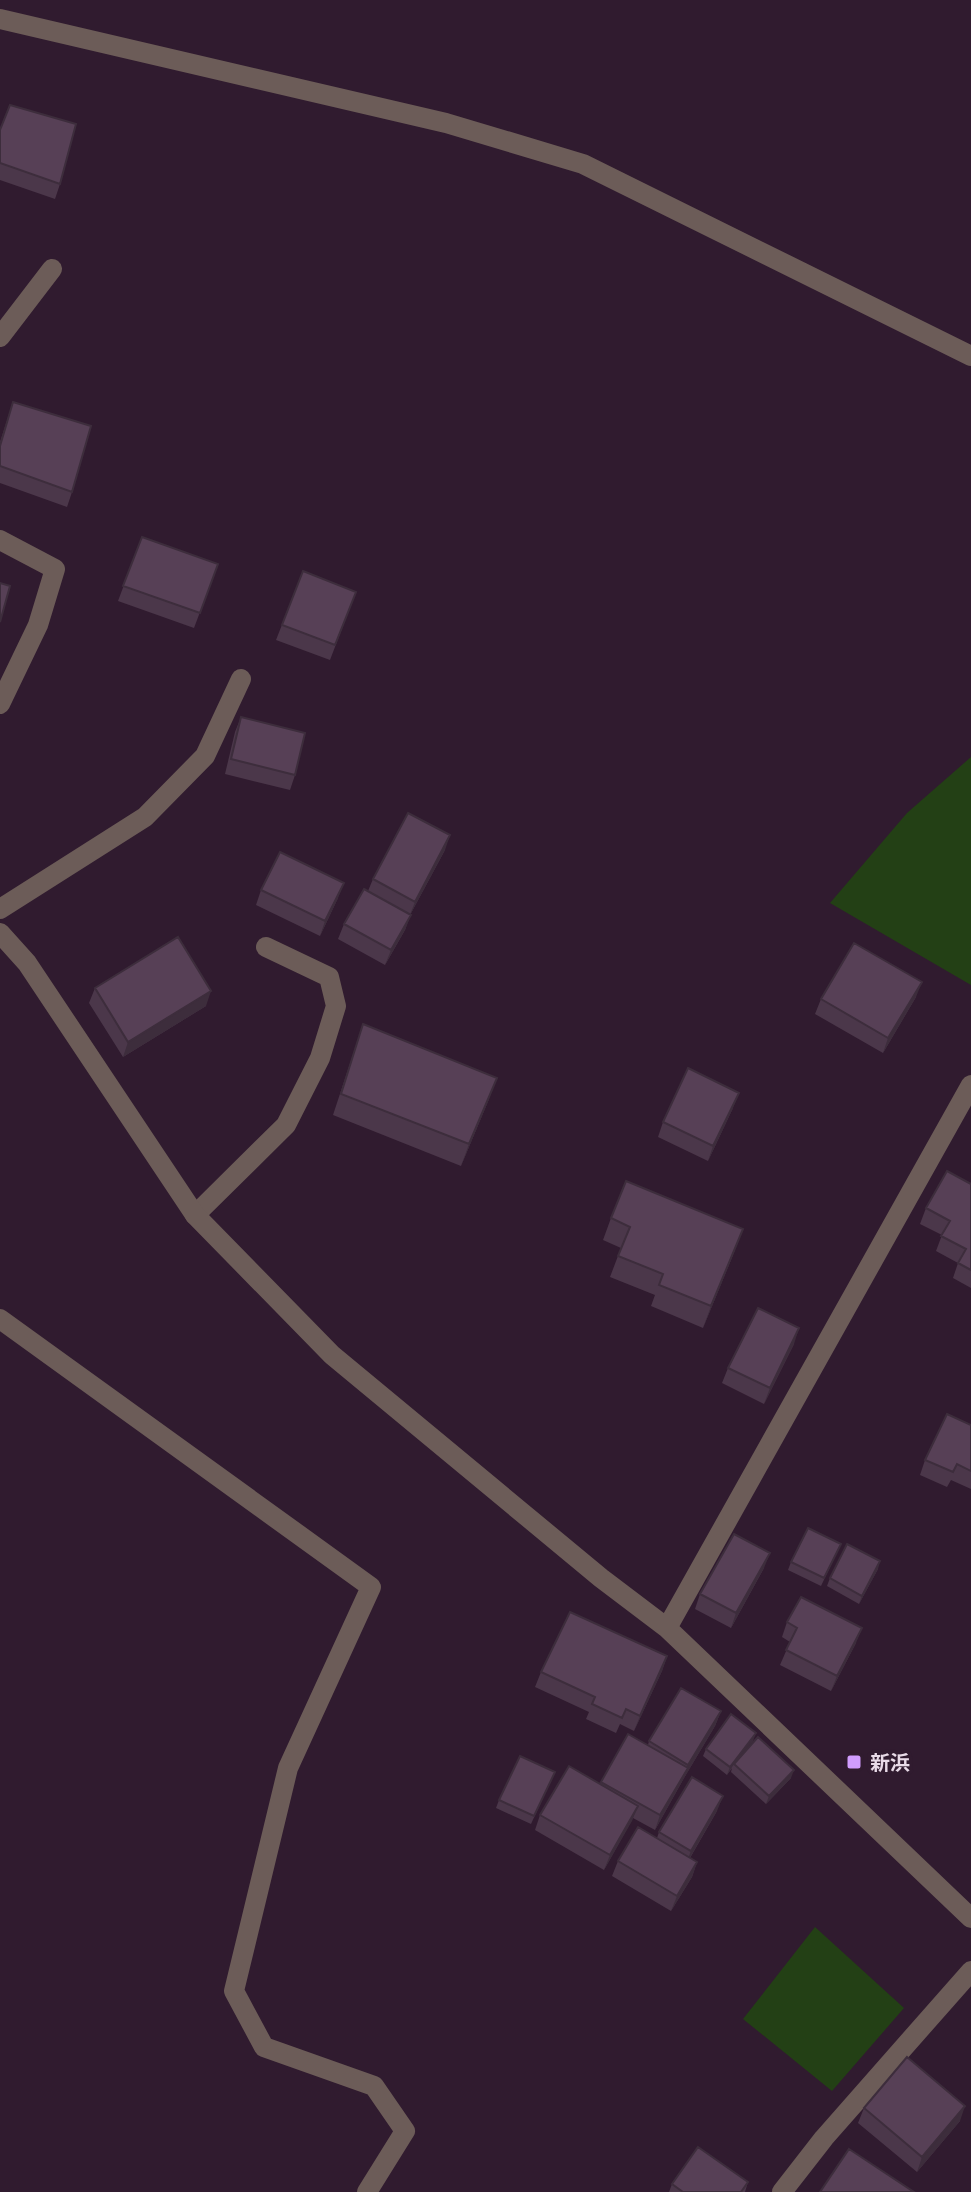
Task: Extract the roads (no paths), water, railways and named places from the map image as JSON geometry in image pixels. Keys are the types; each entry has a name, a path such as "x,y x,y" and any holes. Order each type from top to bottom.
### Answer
{"street":[{"path":"0,19 446,123 583,164 971,356"},
{"path":"0,337 52,269"},
{"path":"0,540 55,569 38,625 0,704"},
{"path":"0,909 145,817 205,756 241,679"},
{"path":"0,933 27,963 195,1215 332,1355 601,1578 667,1628 971,1918"},
{"path":"195,1215 286,1125 320,1058 336,1006 329,977 266,947"},
{"path":"667,1628 971,1085"},
{"path":"0,1319 371,1587 288,1768 234,1991 264,2047 374,2086 405,2131 367,2192"},
{"path":"782,2192 824,2138 971,1971"}],"place":[{"name":"新浜","path":"854,1762"}]}
